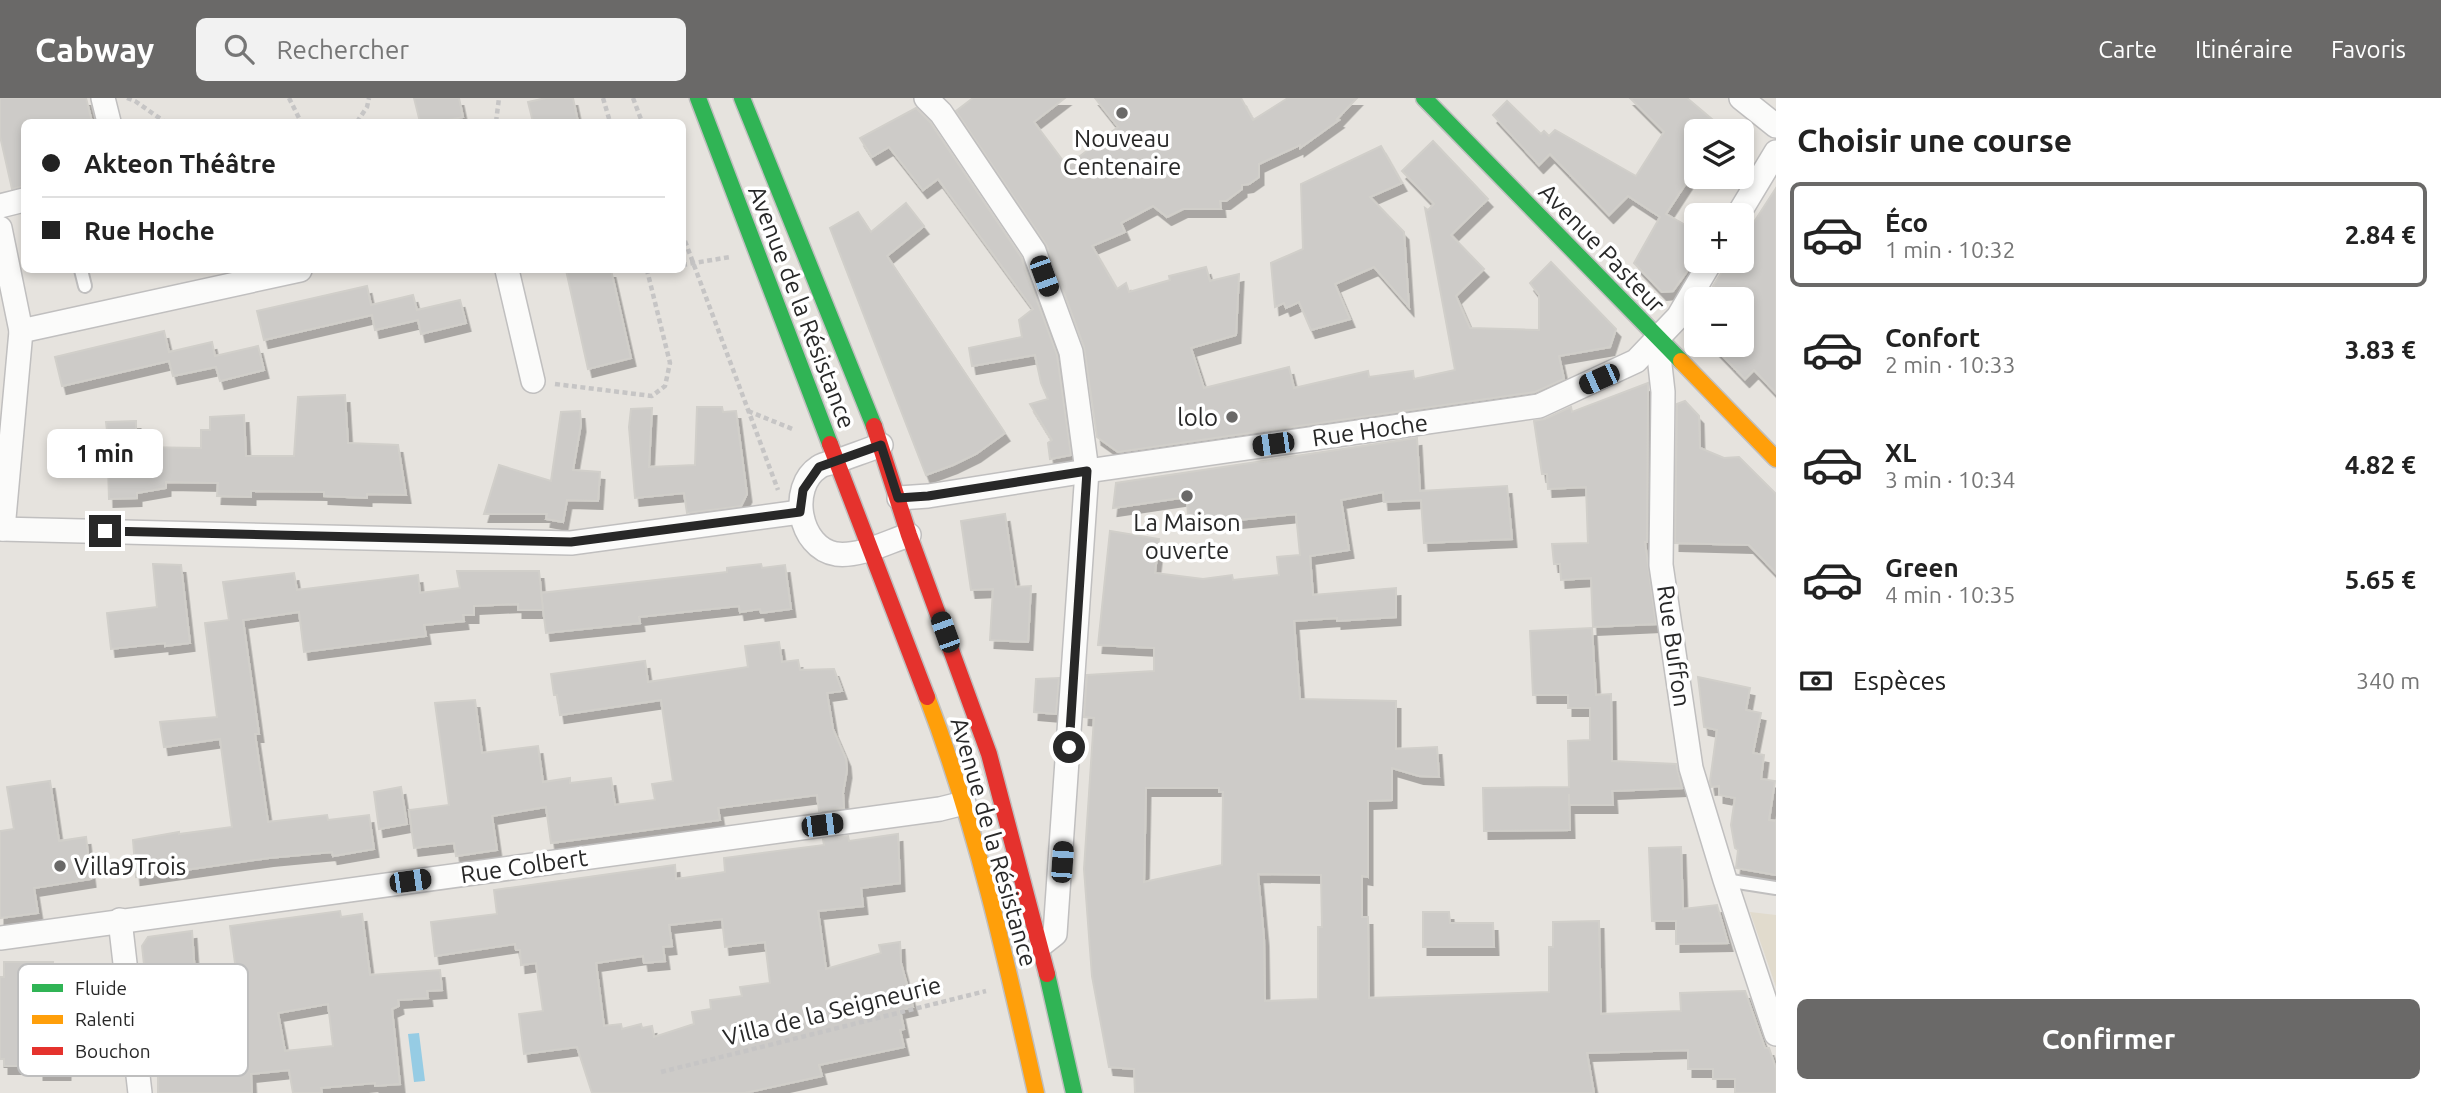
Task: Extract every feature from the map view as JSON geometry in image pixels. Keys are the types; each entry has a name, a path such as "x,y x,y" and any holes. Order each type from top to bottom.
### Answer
{"main road":[{"name":"Avenue de la Résistance","path":"698,98 944,742 964,803 1012,985 1037,1093"},
{"name":"Avenue de la Résistance","path":"742,98 881,445 909,535 989,754 1048,939 1074,1093"},
{"name":"Avenue Pasteur","path":"1424,98 1776,459"}],"street":[{"path":"103,98 108,119"},
{"path":"926,98 941,113 1034,251 1072,352 1087,471 1048,939"},
{"path":"1741,98 1776,126"},
{"path":"1745,203 1776,152"},
{"path":"0,206 21,201"},
{"path":"0,228 22,331 1,529 571,542 793,513"},
{"path":"22,331 286,273"},
{"path":"508,273 533,381"},
{"path":"1657,338 1678,317 1704,273"},
{"name":"Rue Hoche","path":"898,498 928,496 1539,406 1636,360 1657,338"},
{"name":"Rue Buffon","path":"1657,338 1663,393 1661,565 1691,768 1776,1034"},
{"path":"793,513 809,479 819,467 881,445"},
{"path":"793,513 816,542 832,553 851,555 909,535"},
{"name":"Rue Colbert","path":"0,938 917,813 964,803"},
{"path":"120,920 125,964"}],"lane":[{"path":"82,273 85,286"},
{"path":"1725,880 1776,888"}],"path":[{"path":"126,98 161,119"},
{"path":"289,98 300,119"},
{"path":"359,119 369,98"},
{"path":"496,119 499,98"},
{"path":"603,98 609,119"},
{"path":"633,98 641,119"},
{"path":"686,243 748,411 793,513"},
{"path":"686,264 735,256"},
{"path":"533,381 652,396 665,386 670,363 648,273"},
{"path":"748,411 805,434"},
{"name":"Villa de la Seigneurie","path":"661,1072 1012,985"}],"shaded area":[{"path":"1750,912 1776,915 1776,987"}],"water":[{"path":"419,1033 425,1081 414,1082 408,1034"}],"building":[{"path":"0,98 86,98 91,119 21,119 21,187 12,189 0,136"},
{"path":"414,98 459,98 463,117 419,119"},
{"path":"546,98 573,98 577,119 532,119 528,102"},
{"path":"973,98 1065,98 1034,122 1067,166 1118,127 1095,98 1241,98 1253,120 1288,98 1357,98 1337,119 1339,120 1300,148 1300,145 1259,164 1259,177 1242,185 1242,189 1226,201 1220,201 1221,209 1183,209 1167,217 1153,206 1121,223 1125,232 1092,246 1117,289 1126,283 1129,292 1170,280 1169,276 1206,267 1210,281 1239,274 1236,335 1191,348 1204,388 1289,367 1294,388 1368,371 1369,377 1413,371 1414,379 1455,370 1425,208 1428,210 1434,204 1402,171 1433,141 1488,199 1451,235 1484,269 1456,296 1470,328 1539,330 1539,295 1530,283 1551,262 1616,329 1610,347 1559,356 1564,379 1535,392 1118,452 1097,437 1084,347 1047,246 956,111"},
{"path":"1630,98 1687,98 1712,119 1684,119 1684,186 1666,214 1684,224 1686,273 1673,291 1662,292 1634,263 1660,217 1628,196 1609,215 1550,154 1539,165 1493,115 1507,101 1541,134 1544,131 1549,136 1555,130 1636,176 1664,132"},
{"path":"916,108 930,122 1021,257 1057,355 1071,455 1050,459 1048,443 1052,440 1030,404 1048,399 1041,383 1035,355 972,366 969,348 1022,337 1019,320 1033,309 938,179 923,190 889,147 872,157 860,138"},
{"path":"1381,146 1402,183 1370,197 1404,232 1409,307 1374,267 1335,284 1350,319 1311,330 1299,302 1286,308 1284,303 1275,307 1271,263 1303,249 1301,184"},
{"path":"1776,188 1776,393 1754,370 1745,379 1724,357 1754,357 1754,287 1713,286 1721,273 1754,273 1754,222"},
{"path":"906,203 924,226 887,256 1005,433 976,454 926,475 830,228 858,212 871,232"},
{"path":"567,273 612,273 631,358 588,369"},
{"path":"367,286 371,305 413,295 417,310 460,300 466,323 421,334 418,320 375,330 372,315 264,340 257,311"},
{"path":"164,331 169,352 212,342 215,356 258,346 264,370 220,381 216,367 173,376 169,361 62,386 55,357"},
{"path":"1648,383 1645,542 1656,624 1593,627 1591,578 1561,580 1560,564 1554,564 1552,544 1588,543 1586,487 1548,489 1547,474 1542,474 1534,421 1571,407 1572,412"},
{"path":"345,395 348,443 398,445 406,495 367,494 367,498 324,496 324,492 251,491 251,497 217,496 218,483 166,482 166,488 137,493 137,498 109,499 108,466 111,466 106,422 136,421 136,447 201,448 201,430 210,430 210,417 244,415 246,456 294,456 298,397"},
{"path":"1685,401 1699,416 1700,448 1724,458 1739,457 1776,494 1776,573 1749,545 1675,543 1677,404"},
{"path":"697,407 722,407 723,412 736,411 747,494 741,506 687,513 684,493 635,498 629,427 631,409 652,408 649,467 695,465"},
{"path":"580,411 581,424 573,470 600,472 598,501 567,500 563,522 546,519 547,514 484,514 499,465 551,481 561,412"},
{"path":"1417,438 1420,491 1507,486 1512,539 1424,543 1421,500 1384,502 1383,492 1341,500 1349,550 1310,556 1313,595 1396,588 1396,617 1294,621 1300,699 1396,701 1396,749 1437,747 1439,777 1419,776 1392,768 1392,800 1368,801 1368,877 1362,876 1362,917 1368,917 1369,998 1549,992 1549,947 1553,947 1553,922 1599,921 1601,1014 1681,1011 1680,993 1745,991 1765,1048 1769,1048 1776,1069 1776,1093 1735,1093 1735,1079 1713,1079 1713,1069 1688,1069 1688,1050 1587,1053 1594,1093 1135,1093 1134,1069 1109,1067 1092,976 1084,869 1094,718 1084,717 1087,675 1154,671 1154,648 1098,645 1110,531 1159,539 1155,573 1203,579 1232,575 1233,580 1279,575 1277,557 1300,555 1296,514 1199,524 1188,518 1187,497 1113,508 1116,483","holes":["1146,788 1219,788 1219,792 1223,792 1222,865 1144,882","1258,874 1321,875 1322,927 1318,927 1318,999 1265,1001 1264,938"]},
{"path":"1005,514 1016,587 1031,586 1028,642 990,640 993,589 971,590 961,521"},
{"path":"153,564 181,565 190,643 111,649 107,613 157,607"},
{"path":"761,564 762,568 785,565 791,609 761,613 760,609 740,612 739,606 639,617 640,623 546,633 541,593 727,572 727,568"},
{"path":"457,571 539,571 543,610 518,610 518,604 474,606 474,615 463,615 464,621 424,625 426,636 304,652 299,612 243,620 268,822 327,815 328,820 369,815 374,849 333,856 332,852 269,858 136,877 133,840 232,827 220,739 164,747 160,722 217,717 205,623 229,620 223,582 294,573 297,590 418,575 420,593 460,588"},
{"path":"1592,628 1596,695 1611,694 1612,761 1676,764 1682,788 1612,791 1613,805 1569,805 1570,830 1484,831 1483,788 1569,787 1568,741 1590,740 1590,708 1568,708 1568,695 1533,695 1530,631"},
{"path":"779,642 782,662 798,660 800,670 834,669 842,691 827,693 833,729 846,759 844,808 819,811 817,795 718,808 720,820 551,843 546,807 492,816 497,850 456,856 454,843 414,848 409,810 449,805 435,703 475,700 482,753 538,746 543,782 570,778 570,783 611,778 615,805 655,800 652,784 673,781 661,700 560,715 551,674 645,661 648,682 748,667 745,646"},
{"path":"1698,677 1750,688 1746,710 1761,713 1753,753 1764,755 1761,779 1775,781 1769,820 1776,821 1776,875 1736,868 1738,850 1735,848 1731,825 1735,798 1719,795 1719,786 1711,787 1717,730 1704,727"},
{"path":"1059,678 1056,714 1034,712 1036,679"},
{"path":"50,781 59,841 86,837 91,879 34,888 38,913 0,918 0,831 14,829 7,787"},
{"path":"401,787 407,824 379,829 374,792"},
{"path":"898,834 900,883 861,888 863,906 818,911 826,969 881,953 879,945 900,942 901,963 913,1007 900,1010 904,1029 900,1030 904,1047 819,1065 822,1076 745,1093 592,1093 577,1047 524,1054 519,1014 543,1011 536,963 521,965 520,950 516,950 515,944 435,956 431,922 497,914 494,890 675,865 676,879 725,872 724,858 824,845 823,839 848,836 849,841","holes":["722,919 725,947 765,942 770,983 740,987 742,996 710,1000 711,1009 692,1012 694,1024 654,1037 652,1026 642,1028 641,1024 622,1029 621,1024 604,1026 596,963 643,956 644,963 665,961 663,947 672,946 669,925"]},
{"path":"1681,847 1683,909 1717,905 1728,943 1676,944 1676,921 1652,921 1649,848"},
{"path":"340,911 341,917 362,914 370,975 440,970 442,990 427,991 428,998 398,1000 399,1006 392,1009 400,1084 375,1086 375,1083 321,1088 322,1093 293,1093 289,1070 251,1074 252,1093 158,1093 158,1076 248,1076 248,964 235,964 230,926","holes":["328,1004 333,1046 285,1051 278,1013"]},
{"path":"1423,912 1449,912 1450,923 1493,923 1494,947 1423,947"},
{"path":"192,931 194,964 144,964 142,946 148,937"},
{"path":"4,962 53,962 18,964 18,1066 4,1066 4,1059 0,1059 0,977 4,977"}],"traffic: fast":[{"path":"698,98 830,444"},
{"path":"742,98 874,426"},
{"path":"1424,98 1681,361"},
{"path":"1047,974 1074,1093"}],"traffic: slow":[{"path":"1681,361 1776,459"},
{"path":"927,697 945,745 975,843 1036,1093"}],"traffic: jam":[{"path":"874,426 909,535 989,754 1047,974"},
{"path":"830,444 927,697"}],"place":[{"name":"Nouveau Centenaire","path":"1122,113"},
{"name":"lolo","path":"1232,417"},
{"name":"La Maison ouverte","path":"1187,496"},
{"name":"Villa9Trois","path":"60,866"}],"route":[{"path":"105,531 571,542 800,512 803,490 819,467 881,445 898,498 928,496 1087,471 1069,747"}]}
